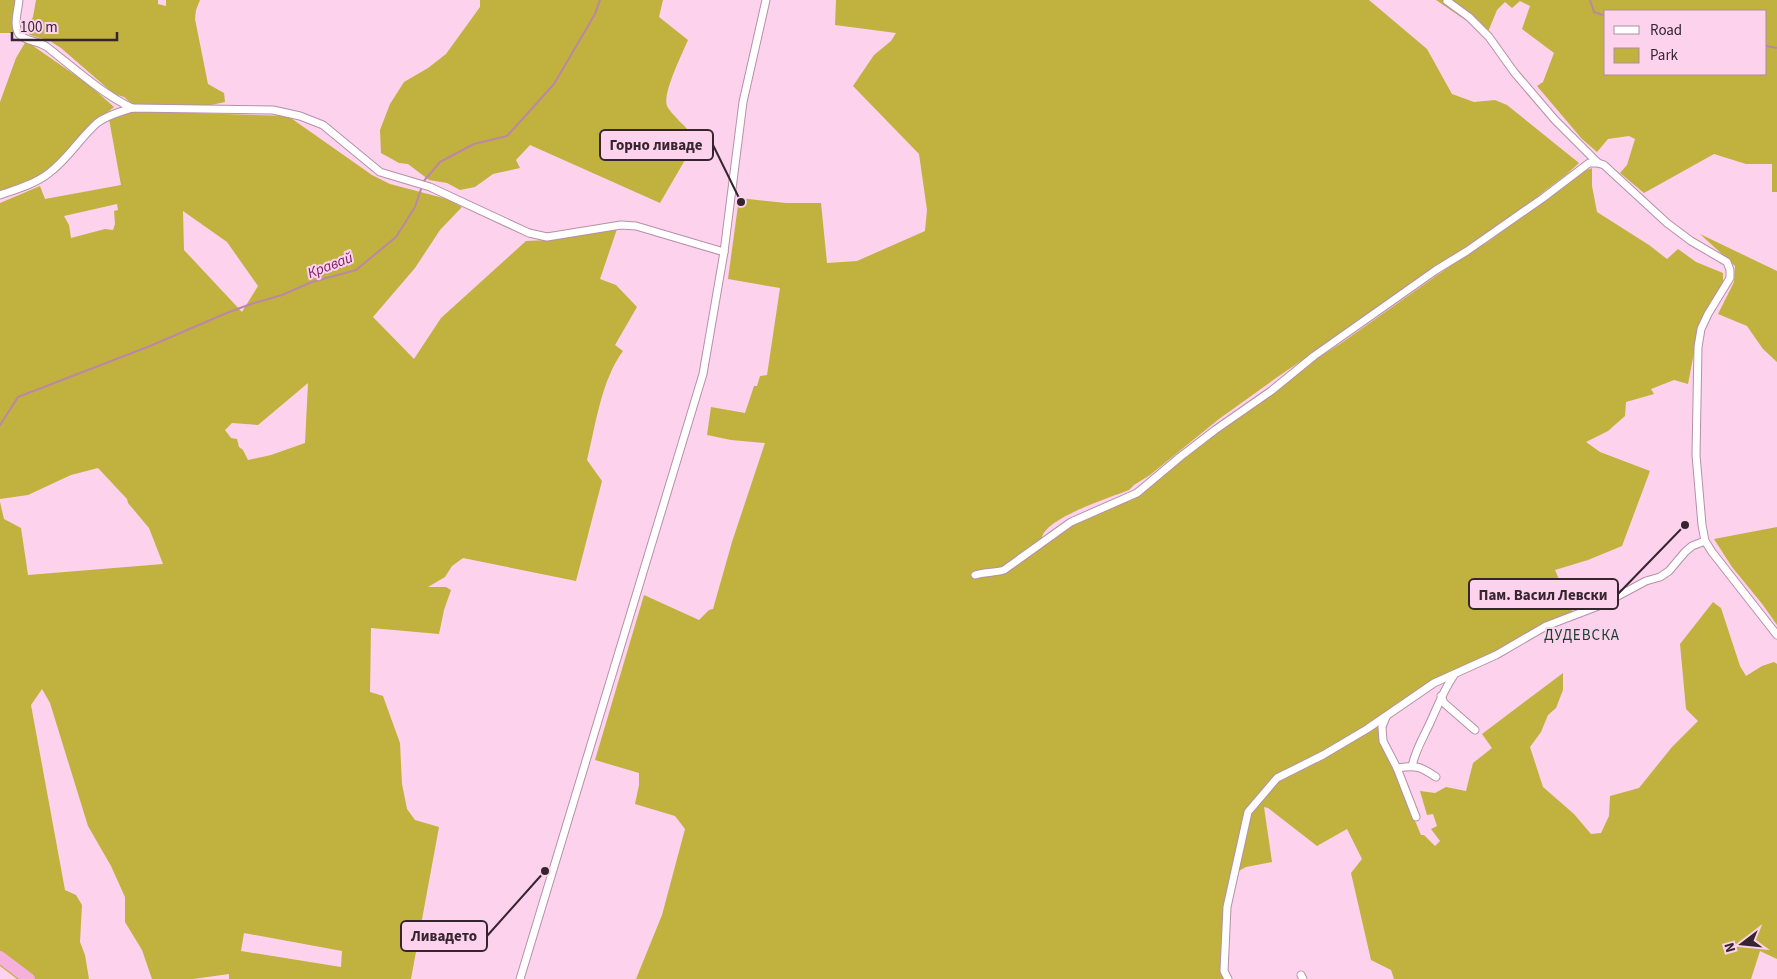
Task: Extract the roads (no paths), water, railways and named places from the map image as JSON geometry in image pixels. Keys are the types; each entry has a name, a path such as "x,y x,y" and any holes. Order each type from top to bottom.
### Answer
{"street":[{"path":"19,0 16,23 20,36 42,44 118,101 132,108"},
{"path":"520,979 703,374 724,252 743,102 766,0"},
{"path":"1447,1 1469,17 1489,37 1514,72 1555,120 1598,163"},
{"path":"0,195 35,182 48,174 58,166 98,123 112,114 132,108 273,110 300,116 323,125 380,172 430,187 529,233 547,237 621,224 636,226 724,252"},
{"path":"974,575 1004,570 1071,522 1137,494 1180,457 1271,391 1314,356 1436,270 1467,251 1589,163 1598,163 1604,165 1654,212 1691,241 1727,262 1730,278 1701,329 1698,347 1696,455 1705,540 1712,552 1777,635"},
{"path":"1228,979 1224,971 1227,907 1248,812 1277,778 1323,755 1387,716 1434,684 1496,655 1546,626 1602,605 1646,581 1660,577 1669,571 1692,546 1705,540"},
{"path":"1412,766 1416,750 1441,696 1454,674"},
{"path":"1441,696 1444,703 1475,730"},
{"path":"1387,716 1382,727 1383,741 1397,768 1416,817"},
{"path":"1397,768 1420,767 1436,777"}],"waterway":[{"name":"Кравай","path":"423,182 440,162 474,144 507,136 554,84 595,14 600,0"},
{"path":"1590,0 1594,12 1604,15"},
{"path":"1767,46 1777,48"},
{"name":"Кравай","path":"0,425 18,397 150,346 229,312 282,295 312,282 356,270 396,237 415,207 422,186"},
{"path":"0,957 29,979"}],"place":[{"name":"Горно ливаде","path":"741,202"},
{"name":"Пам. Васил Левски","path":"1685,525"},
{"name":"Ливадето","path":"545,871"}],"district":[{"name":"ДУДЕВСКА","path":"1582,635"}]}
